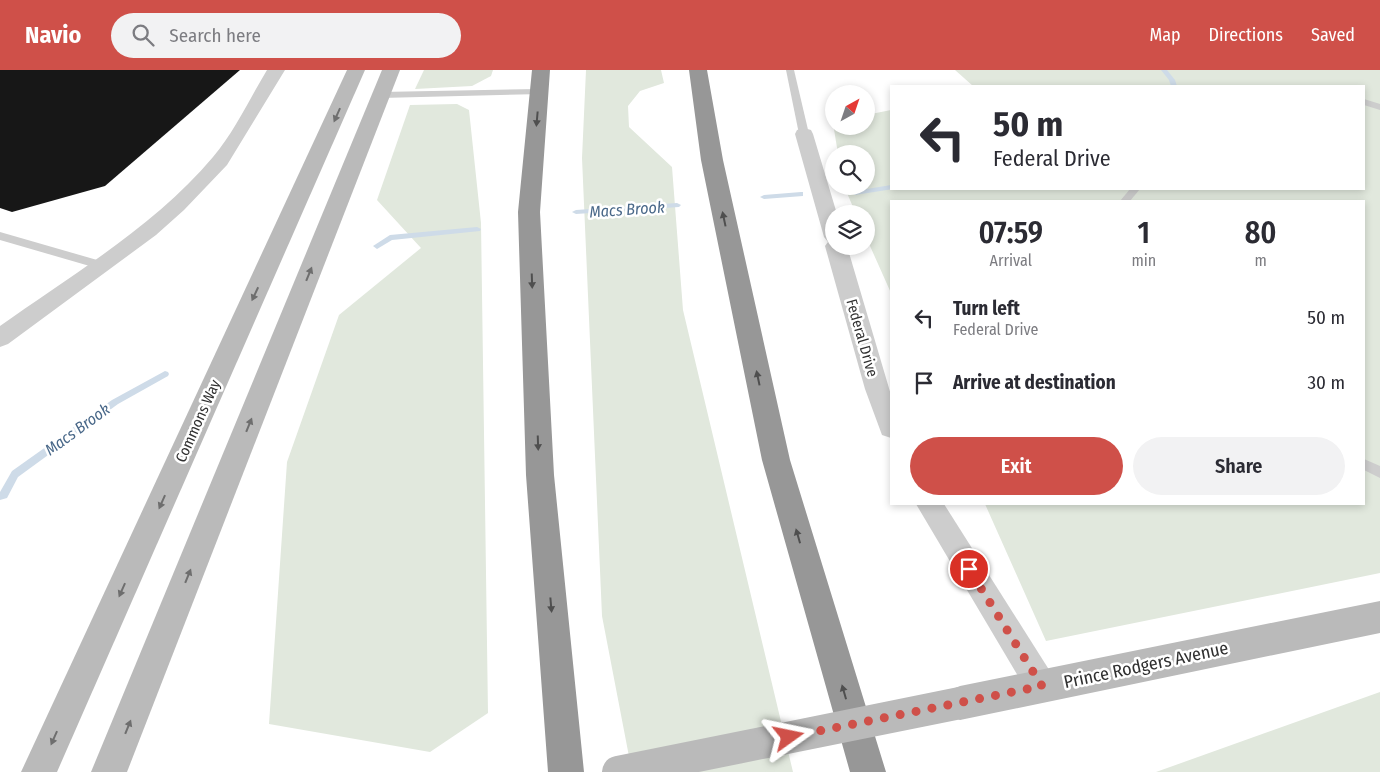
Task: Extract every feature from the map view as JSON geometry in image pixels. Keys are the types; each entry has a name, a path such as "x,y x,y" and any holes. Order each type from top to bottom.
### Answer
{"highway":[{"path":"698,70 712,160 776,460 868,772"},
{"path":"540,81 529,212 538,446 566,772"}],"street":[{"path":"0,338 149,230 204,180 233,142 276,70"},
{"name":"Commons Way","path":"39,772 356,70"},
{"path":"109,772 392,70"},
{"path":"804,134 825,206"},
{"name":"Federal Drive","path":"839,255 877,389 890,425"},
{"path":"930,505 1042,686"},
{"name":"Prince Rodgers Avenue","path":"618,772 1380,618"}],"lane":[{"path":"790,70 804,134"},
{"path":"381,95 540,81"},
{"path":"1365,102 1380,107"},
{"path":"1126,200 1134,190"},
{"path":"0,236 100,265"},
{"path":"1365,464 1380,472"}],"shaded area":[{"path":"424,70 493,70 491,76 472,86 415,89"},
{"path":"586,70 661,70 664,83 640,91 628,106 629,127 672,167 683,310 793,772 632,772 602,616 582,158"},
{"path":"955,70 1380,70 1380,573 1046,641 985,505 1365,505 1365,200 890,200 890,291 874,255 875,205 852,205 848,195 875,195 875,145 837,145 835,135 875,135 875,113 890,110 890,190 1365,190 1365,85 972,85"},
{"path":"457,104 469,110 481,223 488,713 430,752 269,724 287,462 339,315 421,248 377,200 410,105"},
{"path":"1380,692 1380,772 1156,772"}],"building":[{"path":"0,70 240,70 105,186 12,212 0,208"}],"waterway":[{"name":"Macs Brook","path":"1164,70 1174,85"},
{"name":"Macs Brook","path":"875,190 890,187"},
{"name":"Macs Brook","path":"764,197 801,194"},
{"name":"Macs Brook","path":"576,212 677,205"},
{"name":"Macs Brook","path":"377,246 390,238 477,229"},
{"name":"Macs Brook","path":"0,496 4,495 15,474 115,402 165,374"}],"route":[{"path":"789,737 1042,686 969,569"}]}
